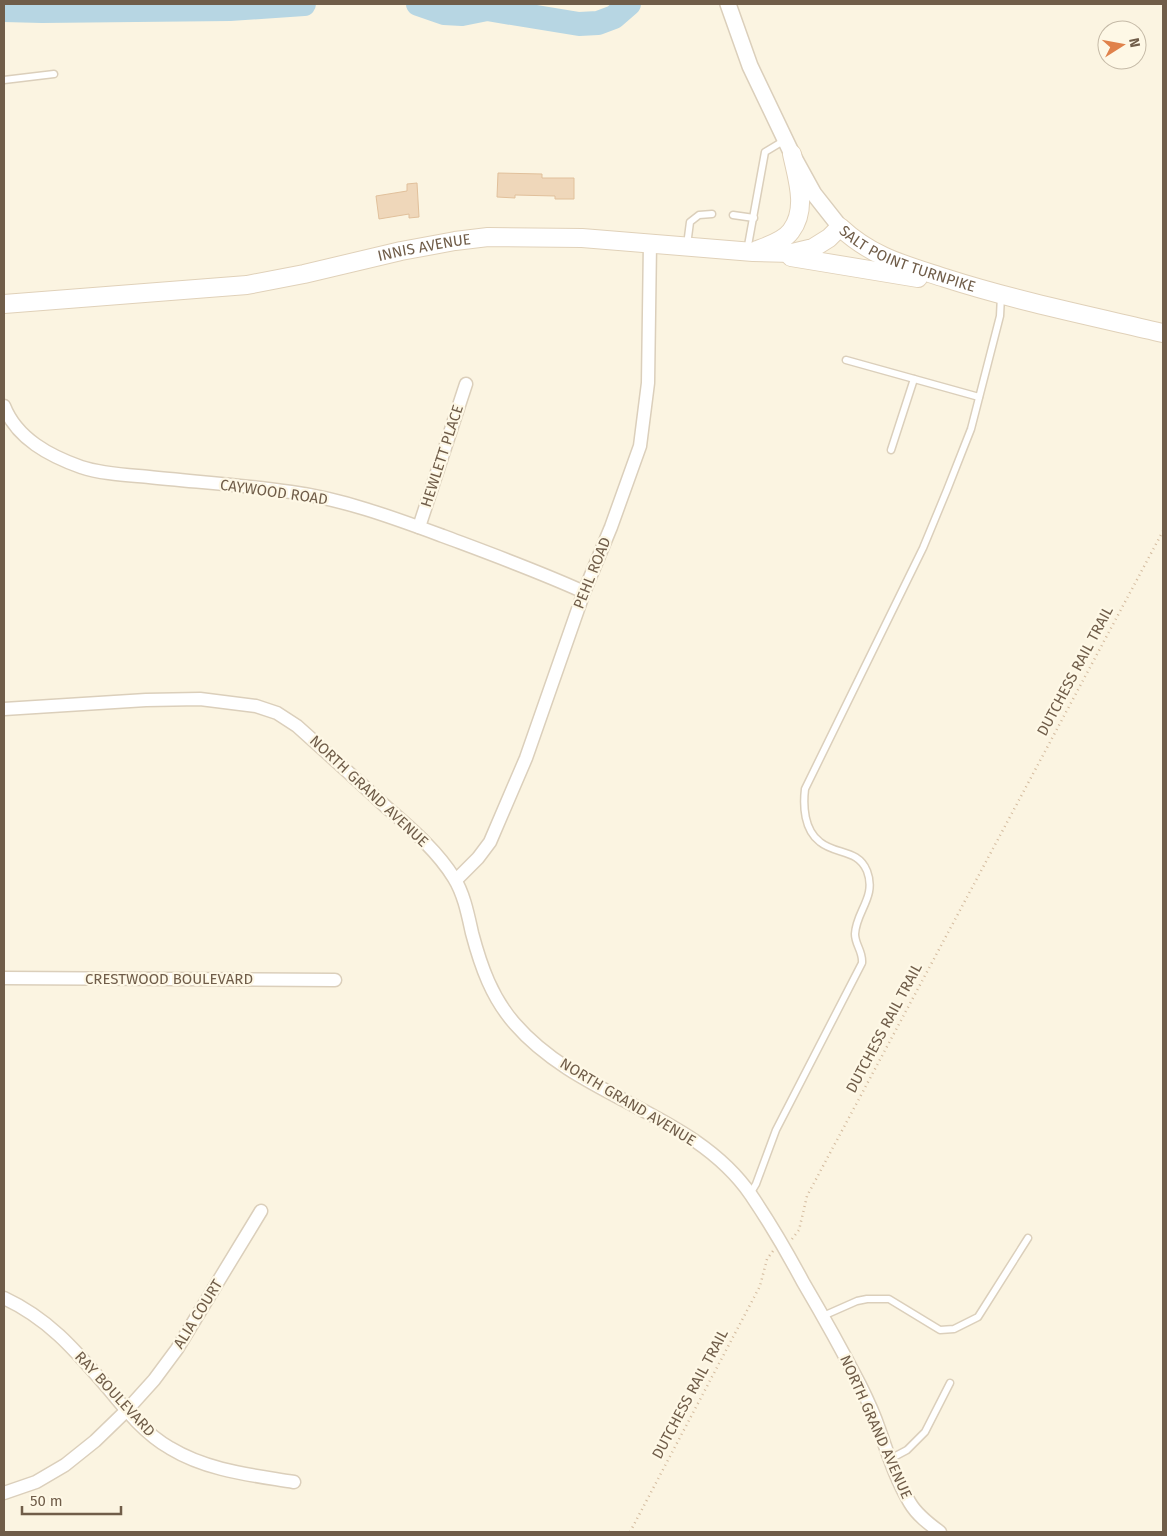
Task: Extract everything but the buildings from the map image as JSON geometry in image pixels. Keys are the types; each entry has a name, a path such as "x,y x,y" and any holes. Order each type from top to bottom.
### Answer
{"main road":[{"path":"750,251 775,243 791,231 799,215 800,191 788,147"},
{"name":"INNIS AVENUE","path":"4,304 247,285 304,274 401,251 488,237 582,238 750,251 792,252 813,248 840,228"},
{"name":"SALT POINT TURNPIKE","path":"840,228 856,242 875,254 982,290 1163,333"},
{"path":"750,251 856,267 982,290"}],"street":[{"name":"SALT POINT TURNPIKE","path":"728,4 750,66 788,147 814,194 840,228"},
{"name":"PEHL ROAD","path":"456,880 478,858 490,842 526,758 584,592 611,527 640,446 648,383 650,243"},
{"name":"HEWLETT PLACE","path":"419,527 466,384"},
{"name":"CAYWOOD ROAD","path":"4,406 7,414 19,430 36,445 48,453 83,468 118,474 292,492 344,503 419,527 538,572 584,592"},
{"name":"NORTH GRAND AVENUE","path":"4,709 136,700 200,699 256,706 277,713 297,726 418,835 443,862 456,880 485,977 502,1008 516,1025 535,1044 564,1065 710,1151 734,1174 750,1194 783,1245 859,1384 910,1504 925,1522 940,1532"},
{"name":"CRESTWOOD BOULEVARD","path":"4,978 335,980"},
{"name":"ALIA COURT","path":"4,1493 36,1482 64,1465 95,1441 126,1411 154,1380 177,1349 261,1211"},
{"name":"RAY BOULEVARD","path":"4,1298 24,1308 63,1339 126,1411 146,1431 168,1448 196,1462 222,1470 294,1482"}],"lane":[{"path":"4,80 54,74"},
{"path":"750,251 766,152 788,147"},
{"path":"687,246 690,222 699,216 712,214"},
{"path":"733,215 754,218"},
{"path":"750,1194 756,1184 776,1130 862,963 863,954 855,940 855,931 870,894 870,882 867,871 861,861 853,854 820,843 812,834 806,819 805,789 923,548 971,429 1000,316 1001,295"},
{"path":"846,360 980,397"},
{"path":"891,450 914,379"},
{"path":"823,1316 857,1301 889,1299 940,1330 954,1329 978,1317 1028,1238"},
{"path":"890,1459 907,1450 925,1432 950,1383"}],"path":[{"name":"DUTCHESS RAIL TRAIL","path":"630,1532 760,1286 766,1259 772,1251 797,1234 807,1196 1163,531"}],"waterway":[{"path":"4,10 230,9 304,4"},
{"path":"418,4 444,13 462,14 487,9 579,24 598,23 614,17 629,4"}]}
